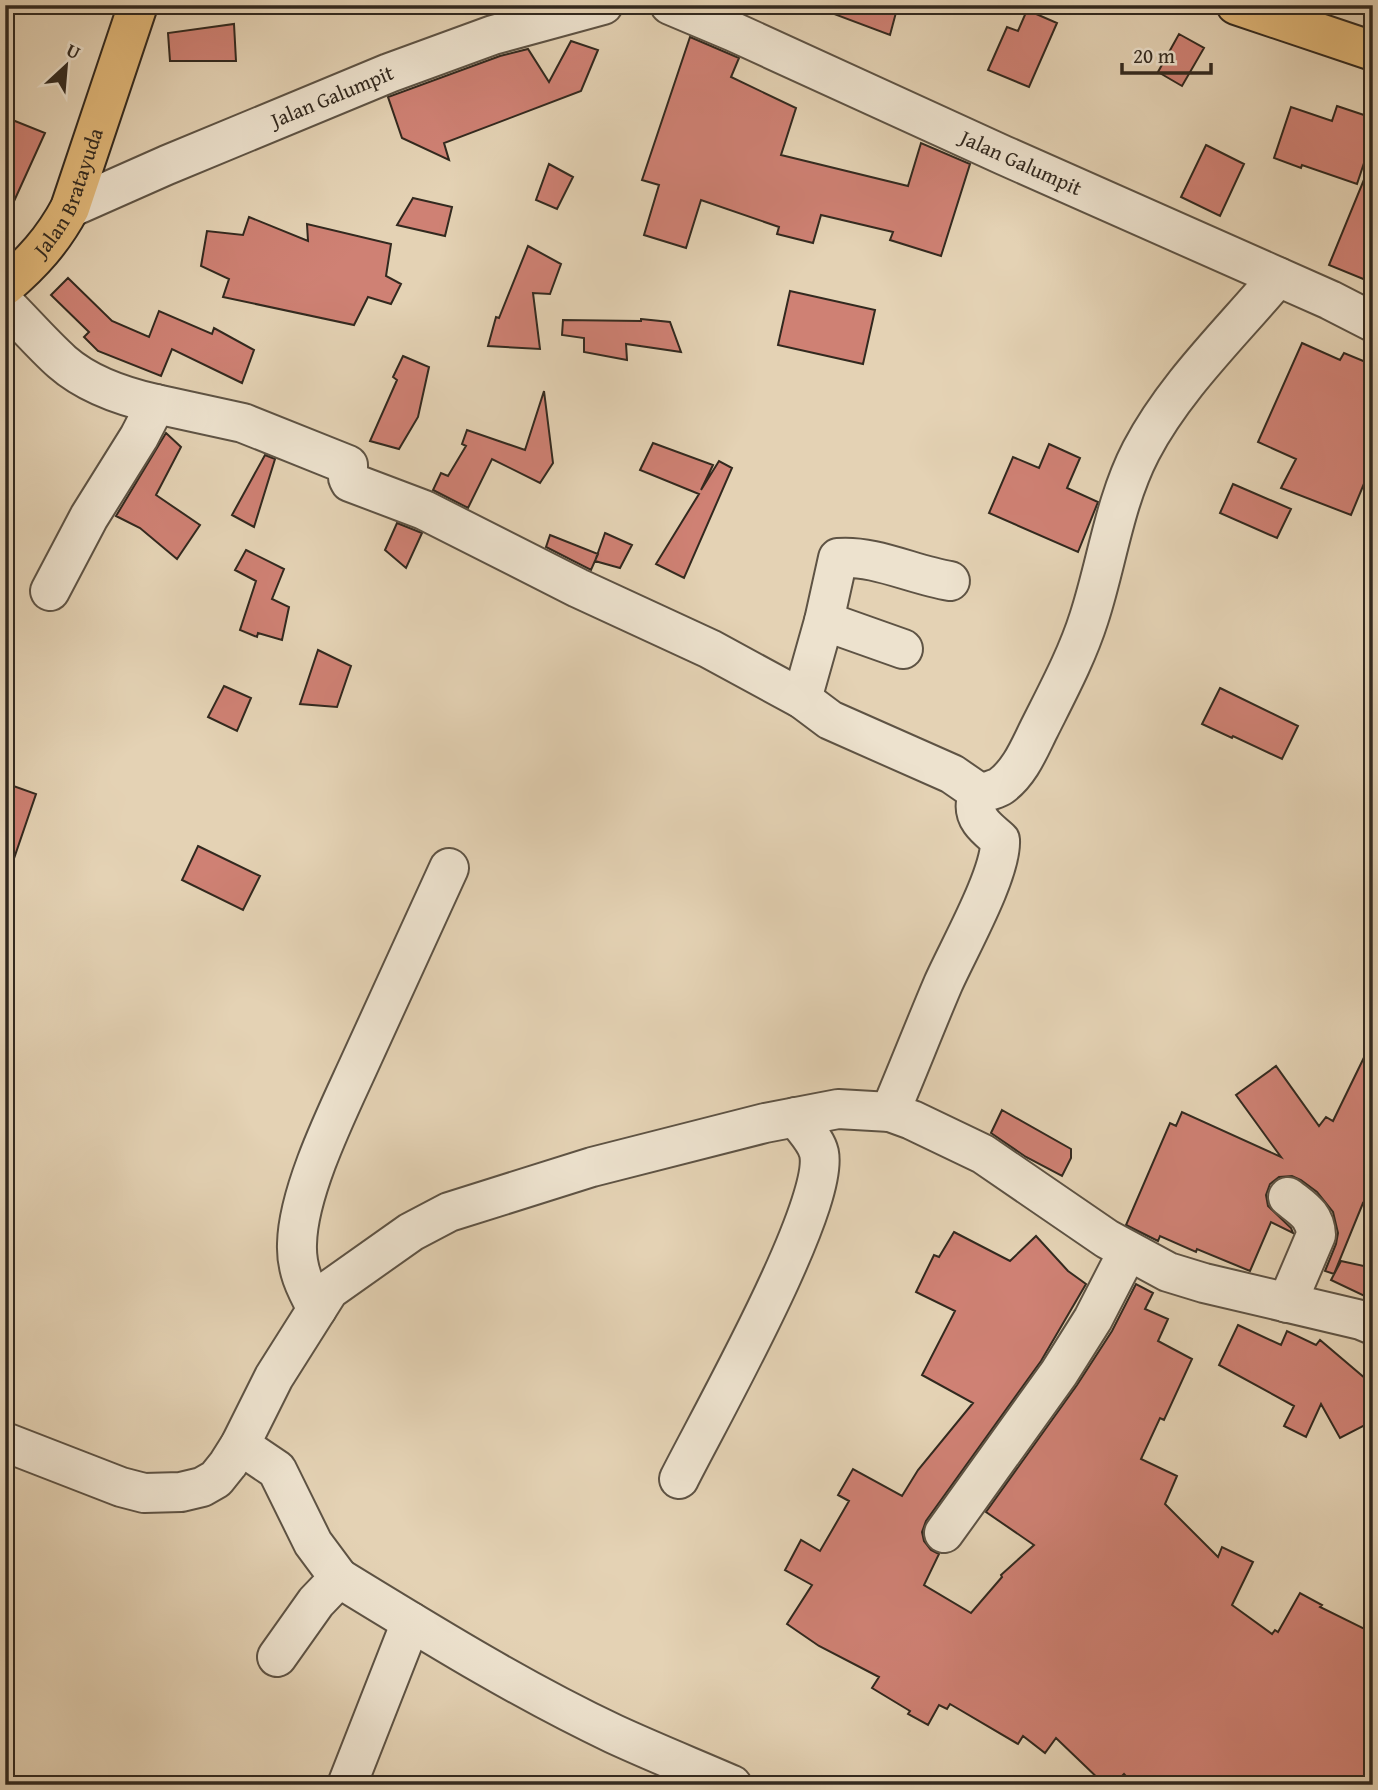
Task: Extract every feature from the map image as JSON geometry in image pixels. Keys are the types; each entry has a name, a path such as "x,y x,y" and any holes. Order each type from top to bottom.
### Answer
{"main road":[{"name":"Jalan Bratayuda","path":"5,286 37,258 56,234 70,208 138,5"},
{"path":"1236,5 1373,51"}],"street":[{"name":"Jalan Galumpit","path":"70,208 390,73 493,35 603,5"},
{"name":"Jalan Galumpit","path":"670,5 1373,322"},
{"path":"890,1112 999,854 1000,840 981,824 976,802 981,794 994,790 1015,772 1048,712 1088,621 1117,515 1141,452 1205,360 1278,277"},
{"path":"5,304 69,367 96,383 156,404 243,423 348,465 350,482 424,510 578,588 710,649 802,699 830,720 952,774 981,794"},
{"path":"50,591 89,517 139,437 156,404"},
{"path":"802,699 838,558 888,564 950,581"},
{"path":"824,621 903,649"},
{"path":"317,1309 302,1283 298,1268 296,1243 305,1197 342,1101 449,867"},
{"path":"732,1785 613,1733 466,1656 339,1578 258,1458 274,1377 329,1290 344,1278 411,1232 449,1212 604,1163 701,1138 803,1128 838,1109 890,1112 983,1154 1121,1264 1168,1272 1373,1325"},
{"path":"679,1479 779,1282 811,1204 819,1153 803,1128"},
{"path":"1287,1303 1316,1235 1316,1224 1309,1213 1288,1197"},
{"path":"944,1533 1059,1373 1093,1319 1121,1264"},
{"path":"5,1442 144,1493 181,1492 202,1487 258,1458"},
{"path":"277,1657 316,1602 339,1578"},
{"path":"347,1785 411,1622"}],"building":[{"path":"819,5 898,5 890,35 818,8"},
{"path":"1027,10 1057,23 1029,87 988,70 1007,27 1018,31"},
{"path":"234,24 236,61 170,61 168,33"},
{"path":"1179,34 1204,48 1182,86 1158,72"},
{"path":"690,37 739,58 731,77 796,108 781,155 908,186 921,143 970,164 941,256 890,240 893,232 821,215 813,243 777,234 779,227 701,200 686,248 644,235 659,185 642,180"},
{"path":"571,41 598,50 581,91 444,143 449,160 402,138 388,97 500,56 528,49 549,82"},
{"path":"1337,106 1373,118 1373,136 1357,184 1274,158 1291,107 1332,121"},
{"path":"5,117 45,133 5,221"},
{"path":"1206,145 1244,164 1220,216 1181,197"},
{"path":"1373,160 1373,283 1329,265"},
{"path":"549,164 573,177 557,209 536,200"},
{"path":"413,198 452,207 445,236 397,225"},
{"path":"249,217 308,241 307,224 391,244 386,276 401,284 391,304 368,297 354,325 223,297 229,279 201,266 207,231 243,235"},
{"path":"528,246 561,264 550,294 533,293 540,349 488,346 496,317 499,318"},
{"path":"68,278 112,321 149,337 159,311 212,334 214,328 254,350 242,383 172,349 161,376 98,351 84,337 89,332 51,295"},
{"path":"790,291 875,310 863,364 778,345"},
{"path":"641,319 670,322 681,352 626,344 627,360 584,352 584,338 562,335 563,320"},
{"path":"1302,343 1340,360 1344,353 1373,365 1373,462 1351,515 1281,488 1296,459 1258,442"},
{"path":"403,356 429,367 418,417 399,449 370,441 397,380 393,377"},
{"path":"544,391 553,463 540,483 492,459 468,508 433,490 441,473 448,476 466,446 462,444 467,430 525,450"},
{"path":"166,433 181,447 156,495 200,525 177,559 140,528 116,516"},
{"path":"653,443 713,465 701,490 719,461 732,468 684,578 656,564 699,494 640,470"},
{"path":"1049,444 1080,458 1067,488 1098,502 1078,552 989,513 1013,457 1039,468"},
{"path":"265,455 275,459 254,527 232,515"},
{"path":"1233,484 1291,509 1277,538 1220,513"},
{"path":"397,523 422,533 406,568 385,550"},
{"path":"605,533 632,545 620,568 595,561"},
{"path":"550,535 598,554 591,570 546,547"},
{"path":"246,550 284,569 272,599 289,607 282,640 258,633 257,637 240,630 256,581 235,570"},
{"path":"318,650 351,666 337,707 300,704"},
{"path":"224,686 251,698 237,731 208,717"},
{"path":"1220,688 1298,726 1282,759 1202,724"},
{"path":"5,783 36,794 9,873 5,872"},
{"path":"198,846 260,876 243,910 182,880"},
{"path":"1373,1039 1373,1208 1363,1203 1334,1274 1325,1271 1338,1233 1333,1212 1317,1192 1292,1176 1279,1177 1270,1184 1266,1195 1268,1206 1293,1233 1271,1222 1250,1271 1160,1236 1158,1241 1126,1225 1170,1123 1176,1126 1182,1112 1281,1157 1236,1095 1276,1066 1319,1126 1326,1117 1333,1121"},
{"path":"1002,1110 1071,1149 1071,1158 1062,1176 1026,1157 991,1133"},
{"path":"954,1232 1010,1261 1036,1236 1068,1271 1086,1284 1041,1361 926,1521 922,1532 924,1541 931,1550 939,1554 924,1585 971,1613 1001,1575 1034,1545 986,1512 1077,1385 1112,1331 1136,1284 1153,1293 1145,1309 1168,1319 1158,1341 1192,1359 1164,1420 1160,1418 1141,1459 1177,1476 1165,1504 1218,1557 1222,1547 1253,1562 1232,1605 1272,1634 1275,1630 1278,1632 1300,1593 1322,1605 1320,1607 1373,1633 1373,1785 1134,1785 1124,1774 1113,1785 1105,1785 1056,1738 1045,1753 1023,1736 1018,1744 950,1704 947,1709 939,1705 928,1725 872,1688 879,1677 819,1646 787,1624 812,1585 785,1570 801,1540 820,1551 849,1501 838,1495 853,1469 902,1496 918,1470 973,1403 922,1375 955,1311 916,1292 934,1255 939,1257"},
{"path":"1341,1261 1373,1268 1373,1300 1331,1280"},
{"path":"1238,1325 1281,1345 1287,1331 1316,1345 1320,1340 1373,1385 1373,1421 1340,1438 1321,1404 1306,1437 1284,1426 1294,1406 1219,1365"}]}
